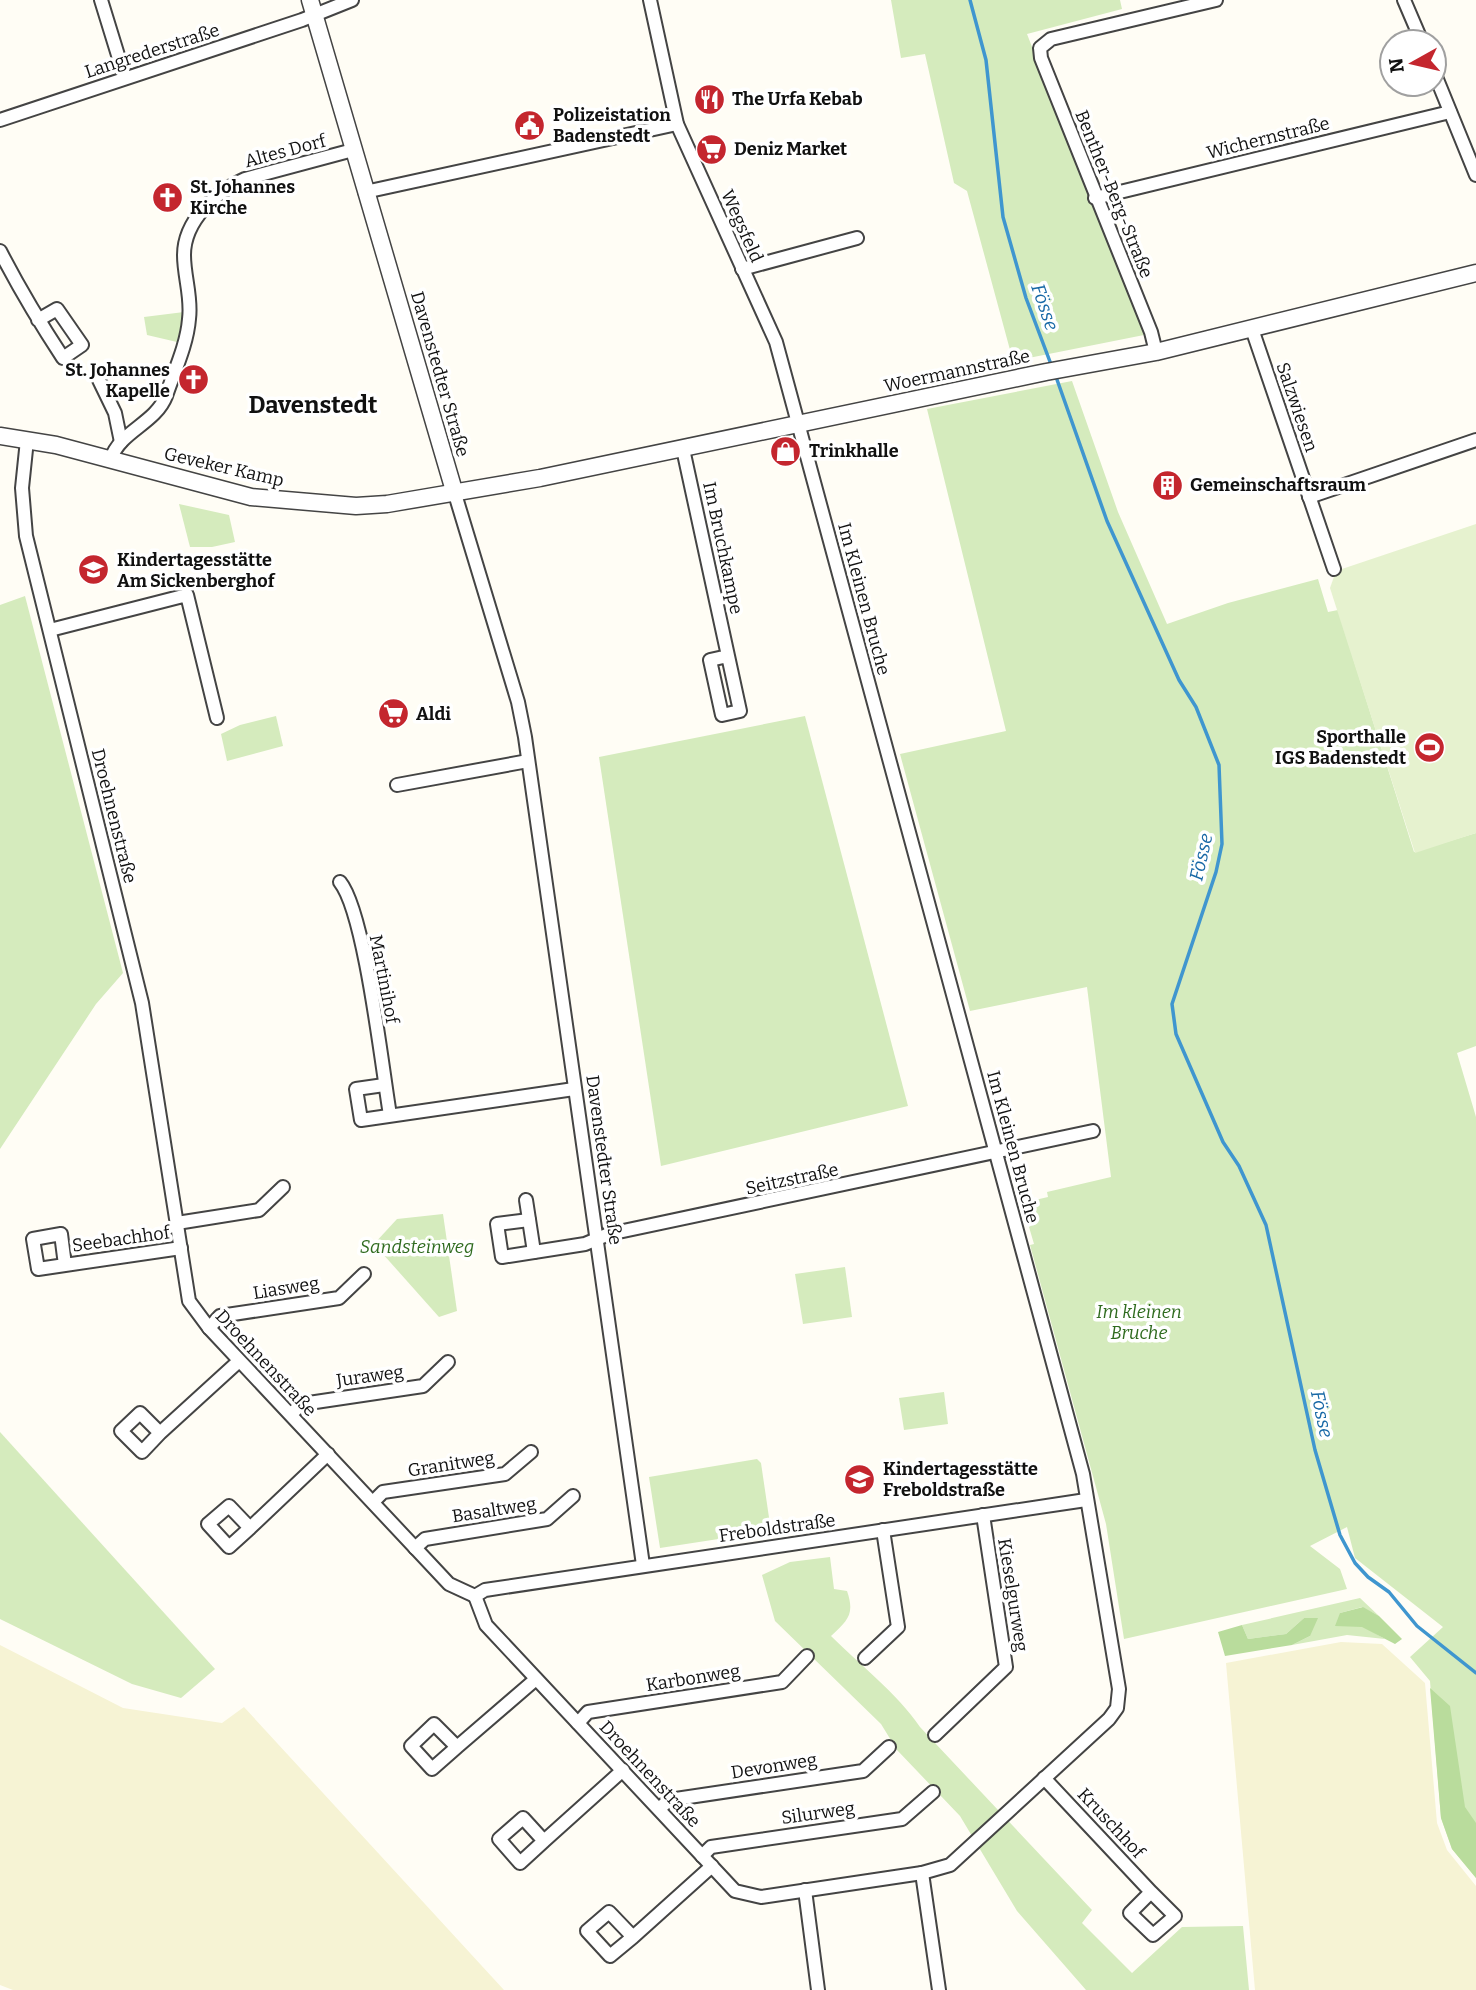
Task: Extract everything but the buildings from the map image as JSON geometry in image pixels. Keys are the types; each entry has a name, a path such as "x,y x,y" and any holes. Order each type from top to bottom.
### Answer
{"street":[{"path":"101,0 125,78"},
{"name":"Langrederstraße","path":"0,120 125,78 312,7 352,0"},
{"name":"Wegsfeld","path":"650,0 677,124 776,342 798,424"},
{"name":"Benther-Berg-Straße","path":"1156,352 1151,332 1041,58 1040,48 1051,39 1216,0"},
{"path":"1404,0 1416,28"},
{"name":"Davenstedter Straße","path":"312,7 449,495 518,702 643,1565"},
{"path":"1444,98 1476,175"},
{"name":"Wichernstraße","path":"1095,198 1450,112"},
{"path":"365,192 677,124"},
{"name":"Altes Dorf","path":"111,460 114,449 160,410 165,397 188,331 191,300 184,254 190,228 199,215 231,185 245,179 353,150"},
{"path":"742,269 857,238"},
{"path":"0,251 38,320"},
{"name":"Woermannstraße","path":"449,495 683,449 1046,372 1156,352 1476,273"},
{"name":"Salzwiesen","path":"1252,329 1334,569"},
{"path":"99,380 115,413 121,442"},
{"name":"Im Kleinen Bruche","path":"798,424 1083,1474 1086,1500 1092,1515 1119,1700 1109,1719 986,1833"},
{"name":"Geveker Kamp","path":"0,436 111,460 223,491 281,501 356,506 449,495"},
{"name":"Droehnenstraße","path":"27,440 22,510 142,1003 189,1301 239,1361 449,1584 475,1596 486,1625 735,1891 746,1896 761,1897 922,1873 950,1865 986,1833"},
{"path":"1309,497 1476,440"},
{"name":"Im Bruchkampe","path":"683,449 728,656"},
{"path":"50,630 187,595 217,718"},
{"path":"397,785 528,761"},
{"name":"Martinihof","path":"340,882 348,893 362,956 390,1115"},
{"path":"384,1085 356,1089 361,1120 575,1089"},
{"name":"Seitzstraße","path":"596,1240 609,1234 1093,1131"},
{"path":"177,1223 259,1210 283,1187"},
{"path":"526,1200 534,1252"},
{"path":"529,1220 497,1224 502,1257 596,1240"},
{"name":"Seebachhof","path":"65,1265 181,1248"},
{"name":"Liasweg","path":"209,1328 220,1316 339,1298 364,1275"},
{"path":"160,1433 239,1361"},
{"name":"Juraweg","path":"290,1414 302,1404 423,1386 448,1362"},
{"name":"Granitweg","path":"373,1502 383,1492 505,1474 531,1452"},
{"path":"250,1528 328,1454"},
{"name":"Basaltweg","path":"415,1548 425,1539 547,1519 573,1496"},
{"name":"Freboldstraße","path":"475,1596 485,1590 643,1565 1086,1500"},
{"name":"Kieselgurweg","path":"935,1735 1006,1667 983,1515"},
{"path":"865,1658 898,1627 883,1530"},
{"name":"Karbonweg","path":"578,1723 588,1712 782,1682 807,1656"},
{"path":"457,1747 536,1679"},
{"name":"Devonweg","path":"659,1809 668,1800 863,1771 889,1747"},
{"path":"544,1841 623,1770"},
{"name":"Kruschhof","path":"1044,1779 1151,1892"},
{"name":"Silurweg","path":"702,1856 711,1847 902,1819 933,1792"},
{"path":"633,1937 712,1867"},
{"path":"922,1873 939,1990"},
{"path":"804,1890 818,1990"}],"shaded area":[{"path":"1341,1642 1382,1644 1425,1683 1437,1823 1447,1850 1476,1886 1476,1990 1255,1990 1226,1663"},
{"path":"0,1645 123,1708 222,1723 244,1707 504,1990 13,1990 0,1985"}],"green space":[{"path":"891,0 1120,0 1122,9 1027,34 1144,335 1013,361 967,191 954,183 925,54 901,58"},
{"path":"184,312 177,342 147,335 144,317"},
{"name":"Im kleinen Bruche","path":"1072,381 1118,512 1167,624 1228,603 1318,579 1328,612 1338,610 1414,852 1476,833 1476,1046 1457,1053 1476,1117 1476,1878 1452,1849 1441,1818 1430,1681 1410,1657 1443,1627 1355,1558 1347,1527 1310,1546 1340,1569 1347,1589 1124,1639 1106,1524 1030,1245 1034,1244 1022,1203 1048,1197 1047,1192 1111,1177 1087,987 970,1011 900,754 1006,731 927,409"},
{"path":"179,504 229,515 235,542 212,547 190,547"},
{"name":"Sporthalle IGS Badenstedt","path":"1476,524 1476,833 1415,853 1330,588 1336,571"},
{"path":"25,596 123,973 96,1004 0,1149 0,605"},
{"path":"276,716 283,746 227,761 221,734 240,725"},
{"path":"805,716 908,1106 661,1166 599,757"},
{"name":"Sandsteinweg","path":"443,1214 457,1311 439,1317 374,1244 397,1219"},
{"path":"845,1267 852,1317 803,1324 795,1274"},
{"path":"944,1392 948,1424 904,1430 899,1398"},
{"path":"0,1432 215,1669 181,1698 132,1684 0,1619"},
{"path":"757,1459 761,1463 771,1531 660,1548 649,1477"},
{"path":"830,1557 834,1589 847,1591 850,1605 846,1621 831,1636 900,1702 920,1727 1092,1910 1082,1923 1132,1973 1182,1927 1243,1926 1249,1990 1086,1990 1017,1911 960,1816 897,1750 881,1724 775,1621 762,1575 790,1562"},
{"path":"1360,1598 1379,1616 1362,1607 1340,1613 1385,1639 1347,1635 1292,1645 1310,1636 1304,1618 1286,1634 1248,1639 1242,1625"},
{"path":"1363,1607 1379,1616 1402,1639 1395,1644 1362,1627 1335,1626 1340,1613"},
{"path":"1304,1618 1318,1618 1310,1636 1292,1645 1225,1656 1218,1632 1242,1625 1248,1639 1286,1634"},
{"path":"1430,1688 1450,1706 1465,1807 1476,1823 1476,1878 1452,1849 1441,1818"}],"waterway":[{"name":"Fösse","path":"970,0 986,60 1003,217 1026,298 1052,367"},
{"name":"Fösse","path":"1055,374 1107,521 1179,680 1196,707 1219,765 1222,844 1216,872 1172,1004 1176,1034 1223,1142 1239,1166 1266,1225 1315,1450 1340,1535 1355,1563 1368,1577 1389,1592 1417,1626 1476,1673"}],"place":[{"name":"The Urfa Kebab","path":"709,99"},
{"name":"Polizeistation Badenstedt","path":"530,125"},
{"name":"Deniz Market","path":"711,149"},
{"name":"St. Johannes Kirche","path":"167,197"},
{"name":"St. Johannes Kapelle","path":"193,380"},
{"name":"Trinkhalle","path":"786,451"},
{"name":"Gemeinschaftsraum","path":"1167,485"},
{"name":"Kindertagesstätte Am Sickenberghof","path":"94,570"},
{"name":"Aldi","path":"393,714"},
{"name":"Sporthalle IGS Badenstedt","path":"1429,747"},
{"name":"Kindertagesstätte Freboldstraße","path":"860,1479"}],"district":[{"name":"Davenstedt","path":"313,405"}]}
